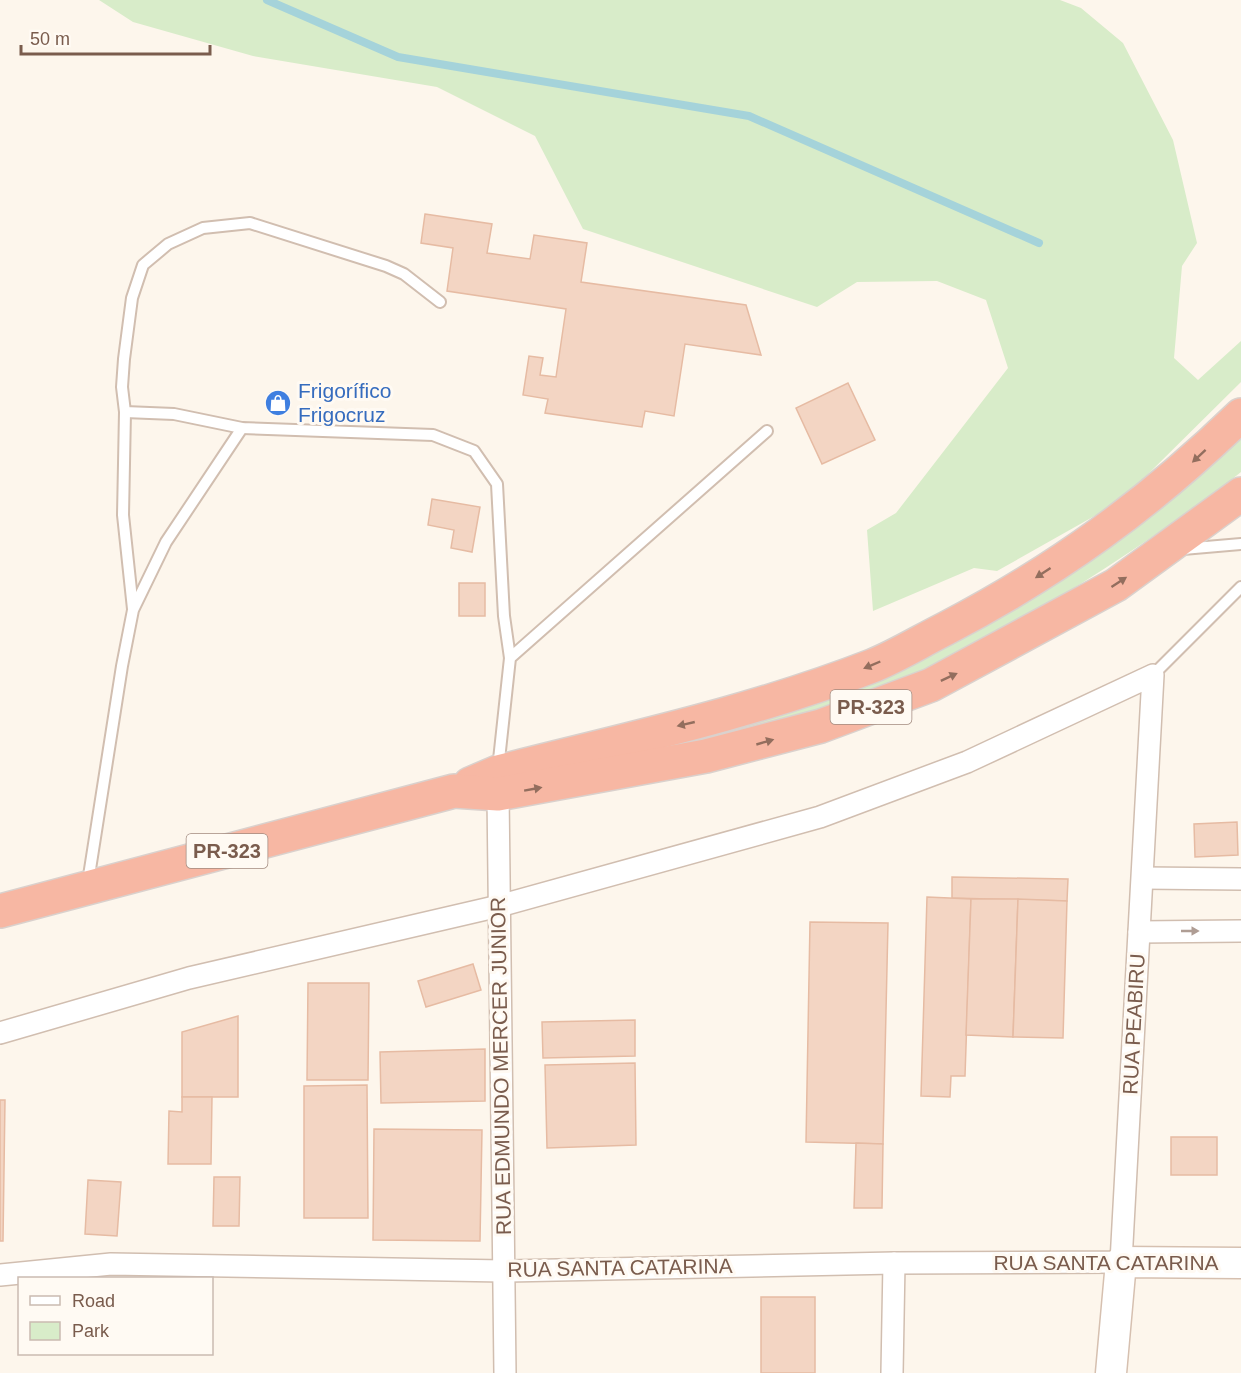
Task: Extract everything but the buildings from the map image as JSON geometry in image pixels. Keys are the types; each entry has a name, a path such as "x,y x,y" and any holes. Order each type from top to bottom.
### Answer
{"highway":[{"name":"PR-323","path":"498,783 762,705 875,665 994,602 1082,548 1175,478 1241,415"},
{"name":"PR-323","path":"0,911 454,791 498,783 706,756 822,726 960,672 1116,585 1241,494"}],"street":[{"name":"RUA PEABIRU","path":"1111,1373 1121,1262 1153,675"},
{"path":"0,1033 189,978 499,906 820,817 967,762 1153,675"},
{"name":"RUA EDMUNDO MERCER JUNIOR","path":"498,783 505,1373"},
{"path":"1143,878 1241,879"},
{"path":"1139,932 1241,931"},
{"path":"892,1373 894,1263"},
{"name":"RUA SANTA CATARINA","path":"0,1275 111,1264 503,1271 894,1263 1241,1263"}],"lane":[{"path":"133,610 123,515 125,412 122,387 132,298 143,266 168,244 203,228 250,223 386,266 404,274 440,302"},
{"path":"125,412 174,414 242,428 434,435 474,451 497,484 502,589 510,658 498,783"},
{"path":"87,888 133,610 166,542 242,428"},
{"path":"510,658 767,431"},
{"path":"1165,550 1241,544"},
{"path":"1153,675 1241,587"}],"green space":[{"path":"99,0 1060,0 1081,8 1123,43 1173,140 1197,243 1182,266 1174,358 1198,380 1241,341 1241,382 1137,485 1098,514 997,571 974,568 873,611 867,530 896,513 1008,368 986,300 937,281 857,282 817,307 583,229 535,136 437,87 253,56 133,22"},
{"path":"1241,433 1241,472 1113,563 1058,598 1001,630 883,687 821,710 710,740 660,745 796,704"}],"waterway":[{"path":"267,0 398,57 749,116 1039,243"}],"place":[{"name":"Frigorífico Frigocruz","path":"278,403"}]}
